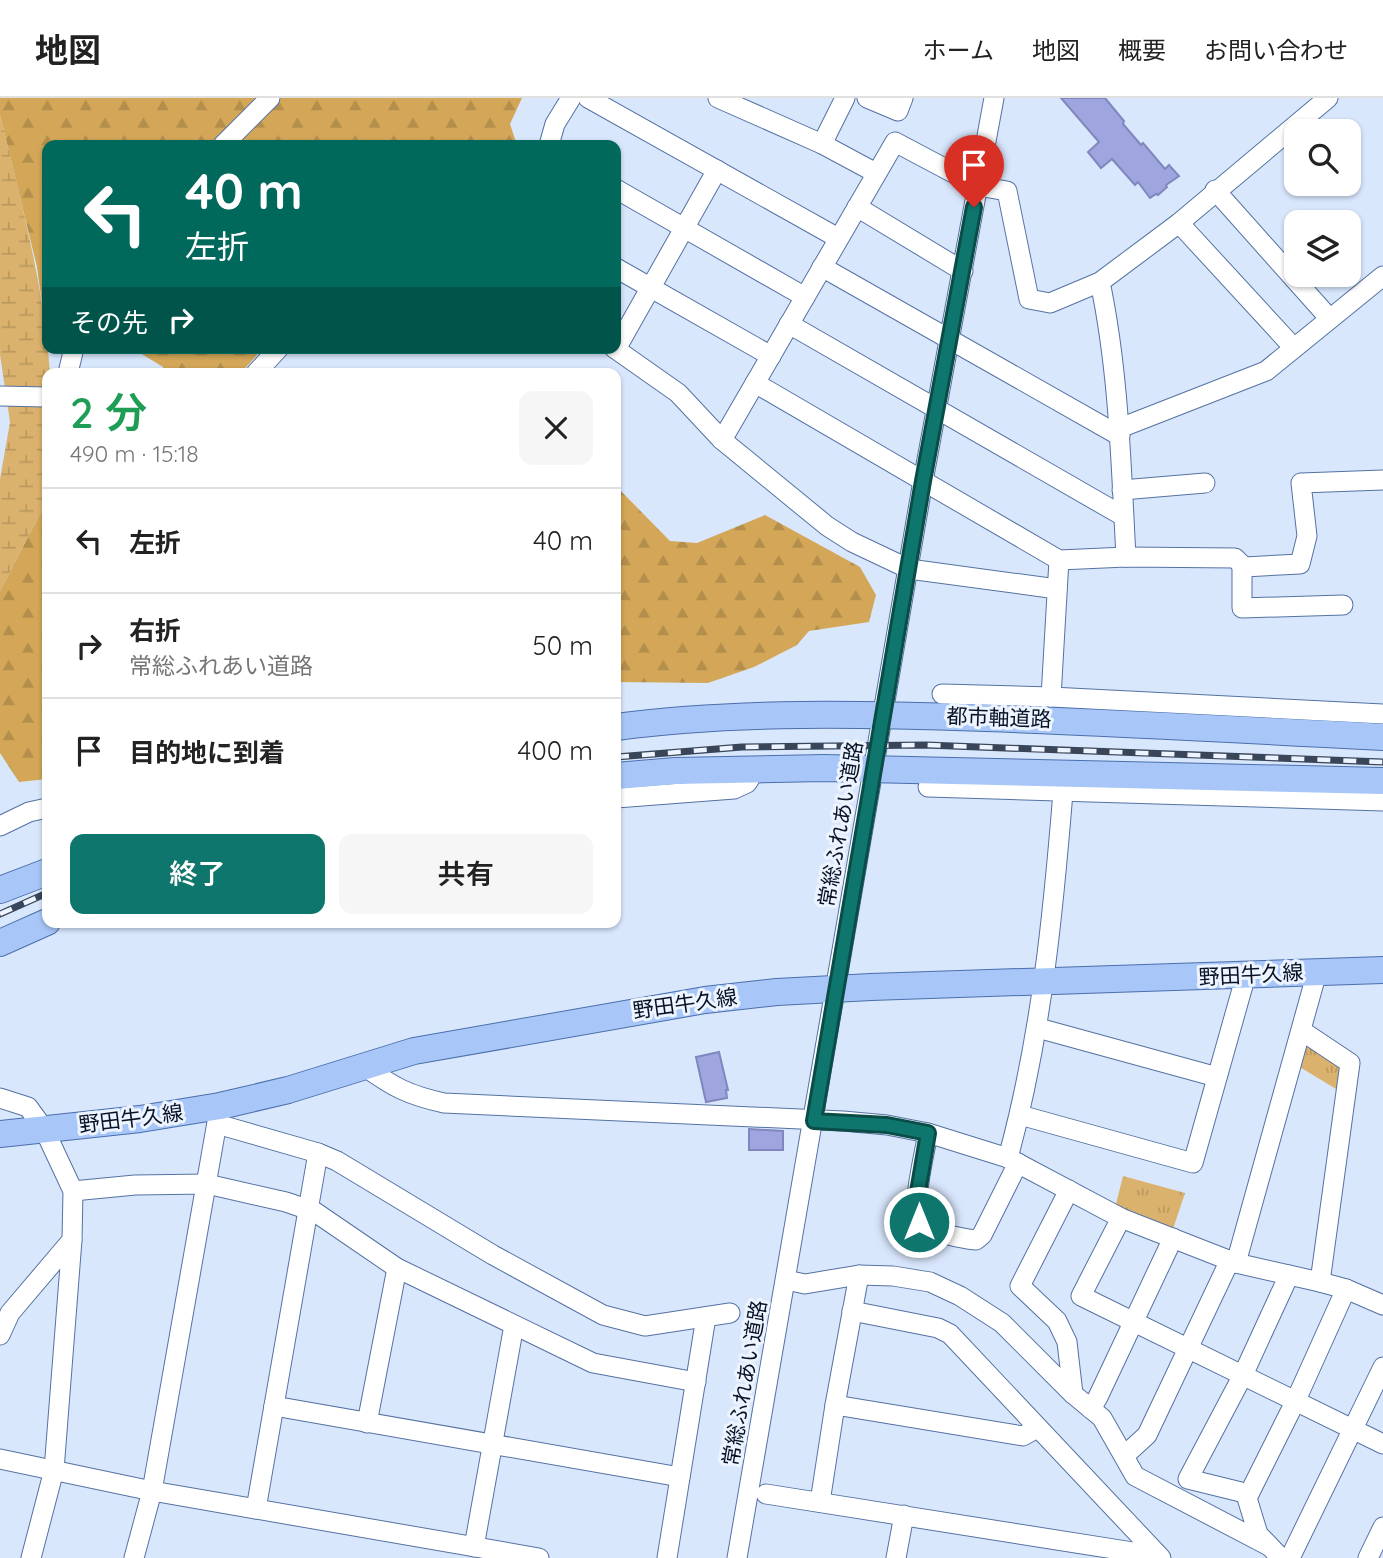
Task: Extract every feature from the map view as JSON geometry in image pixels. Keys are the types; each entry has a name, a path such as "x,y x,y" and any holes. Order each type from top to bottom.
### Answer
{"main road":[{"name":"都市軸道路","path":"621,721 789,715 883,715 1006,707 1383,737"},
{"path":"621,776 676,771 874,769 1025,782 1200,785 1383,780"},
{"path":"0,890 42,874"},
{"path":"0,943 42,924"},
{"name":"野田牛久線","path":"0,1134 140,1119 219,1115 288,1090 414,1051 705,1000 836,989 1383,970"}],"street":[{"path":"228,140 270,98"},
{"path":"550,140 555,124 571,98"},
{"path":"587,98 838,239"},
{"path":"718,98 822,144 876,173"},
{"path":"822,144 845,98"},
{"path":"867,98 898,111 903,98"},
{"name":"常総ふれあい道路","path":"737,1558 923,481 994,98"},
{"path":"722,440 895,142 978,186 1007,191 1029,299 1049,303 1100,282 1179,223 1215,190 1328,98"},
{"path":"621,338 717,170"},
{"path":"1215,190 1330,319"},
{"path":"621,192 805,296"},
{"path":"856,207 963,271"},
{"path":"1179,223 1294,348"},
{"path":"822,267 1120,432"},
{"path":"621,271 771,356"},
{"path":"1120,432 1266,371 1383,276"},
{"path":"1100,282 1106,310 1120,432 1126,557"},
{"path":"789,324 1123,516"},
{"path":"621,353 678,393 722,440 827,526 852,542 909,569 1057,589"},
{"path":"261,368 273,354"},
{"path":"755,383 1059,560 1126,557 1235,558 1244,568 1300,564 1307,536 1301,483 1383,480"},
{"path":"0,396 42,397"},
{"path":"1122,490 1205,483"},
{"path":"1051,697 1059,560"},
{"path":"1242,565 1242,608 1343,605"},
{"path":"942,694 1006,707 1051,697 1383,714"},
{"path":"621,798 734,789 747,783 755,770"},
{"path":"928,787 1025,782 1063,792 1200,785 1383,801"},
{"path":"928,1133 917,1198 919,1222 926,1229 976,1240 982,1235 1013,1160 1045,982 1063,792"},
{"path":"0,826 29,812 42,809"},
{"path":"1124,1456 1147,1435 1233,1261 1317,972"},
{"path":"1020,1115 1193,1163 1247,975"},
{"path":"1038,1028 1217,1077"},
{"path":"1302,1031 1350,1063 1320,1282"},
{"path":"364,1066 392,1086 413,1096 444,1103 887,1125 928,1133 1013,1160 1121,1218 1233,1261 1346,1289 1383,1305"},
{"path":"0,1098 28,1107 44,1129 73,1191 72,1240 54,1471 31,1558"},
{"path":"134,1558 152,1491 219,1115 337,1161 493,1255 603,1315 645,1326 730,1312"},
{"path":"256,1509 318,1153"},
{"path":"73,1191 135,1185 207,1184 308,1209 397,1269 593,1363 696,1382"},
{"path":"1069,1191 1020,1286 1056,1321 1067,1342 1073,1394"},
{"path":"1121,1218 1081,1296 1383,1444"},
{"path":"1091,1409 1174,1238"},
{"path":"0,1335 6,1309 72,1240"},
{"path":"367,1423 397,1269"},
{"path":"820,1502 859,1275"},
{"path":"786,1280 804,1284 859,1275 893,1276 930,1282 960,1296 1002,1323 1073,1394 1102,1418 1135,1476 1275,1552"},
{"path":"1250,1494 1188,1479 1243,1374 1289,1275"},
{"path":"1275,1552 1258,1534 1247,1498 1296,1400 1346,1289"},
{"path":"852,1311 938,1328 950,1335 1159,1557"},
{"path":"667,1558 706,1317"},
{"path":"474,1547 514,1325"},
{"path":"1290,1558 1383,1367"},
{"path":"835,1405 1023,1436 1037,1428"},
{"path":"274,1406 680,1477"},
{"path":"0,1459 152,1491 539,1558"},
{"path":"765,1494 1159,1557"},
{"path":"896,1558 904,1515"},
{"path":"1367,1558 1383,1527"}],"green space":[{"path":"0,98 522,98 510,124 515,140 42,140 42,303 37,267 0,115"},
{"path":"0,115 37,276 42,303 42,354 48,354 50,368 42,368 42,510 0,591 0,479 10,422 0,355"},
{"path":"142,354 258,354 245,368 163,367"},
{"path":"621,491 670,541 697,543 765,515 860,567 876,595 869,622 809,631 797,645 754,667 708,683 621,682"},
{"path":"42,510 42,780 19,782 0,753 0,591"},
{"path":"1302,1031 1347,1061 1346,1095 1293,1063"},
{"path":"1123,1176 1185,1193 1173,1229 1115,1208"}],"building":[{"path":"1061,98 1105,98 1141,145 1143,143 1165,169 1169,165 1179,176 1158,195 1150,198 1138,182 1135,185 1112,159 1101,168 1088,152 1099,142"},
{"path":"719,1052 728,1090 727,1098 706,1102 696,1057"},
{"path":"749,1129 783,1131 783,1150 749,1150"}],"railway":[{"path":"621,757 742,747 926,745 1383,762"},
{"path":"0,914 42,895"}],"route":[{"path":"919,1222 917,1198 928,1133 887,1125 814,1121 923,481 974,207"}]}
